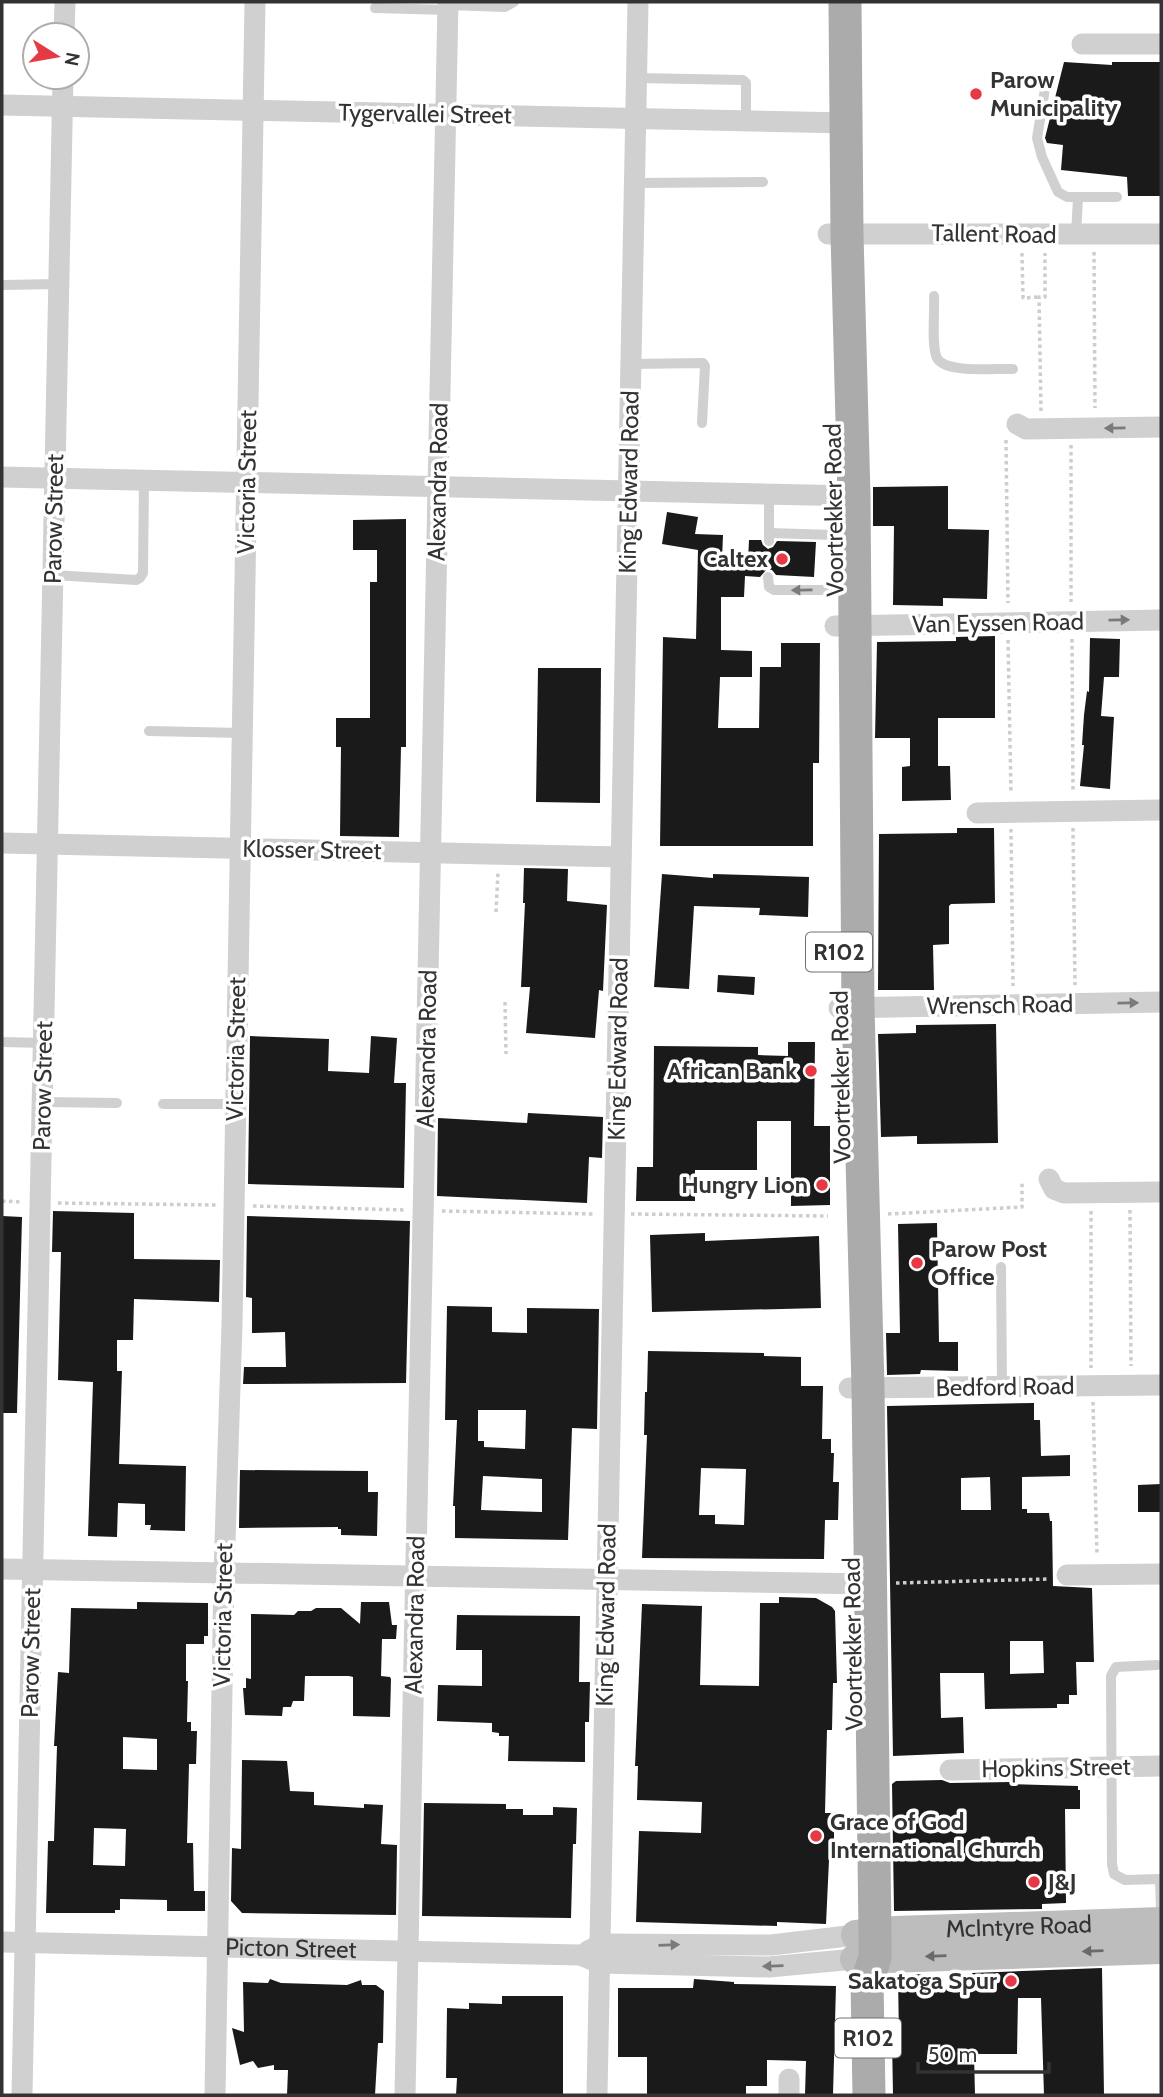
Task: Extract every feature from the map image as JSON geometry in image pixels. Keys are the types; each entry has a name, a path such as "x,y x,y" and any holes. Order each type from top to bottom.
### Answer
{"main road":[{"name":"Voortrekker Road","path":"826,2 839,123"},
{"name":"Voortrekker Road","path":"845,2 837,234 844,496 848,1007 858,1388 869,2095"},
{"name":"Voortrekker Road","path":"844,496 835,535 835,590 845,626"},
{"name":"McIntyre Road","path":"865,1954 1161,1922"},
{"name":"McIntyre Road","path":"865,1954 1161,1949"}],"street":[{"path":"64,21 65,2"},
{"name":"Victoria Street","path":"215,2095 224,1573 232,1325 255,2"},
{"name":"King Edward Road","path":"597,2095 638,2"},
{"name":"Alexandra Road","path":"405,2095 448,5"},
{"path":"1082,44 1161,44"},
{"name":"Parow Street","path":"22,2095 63,91"},
{"name":"Tygervallei Street","path":"2,106 839,123"},
{"name":"Tallent Road","path":"837,234 1085,241 1161,234"},
{"path":"1012,429 1070,434 1161,427"},
{"path":"2,477 844,496"},
{"name":"Van Eyssen Road","path":"845,626 1161,620"},
{"path":"977,813 1161,810"},
{"name":"Klosser Street","path":"2,843 621,857"},
{"name":"Wrensch Road","path":"848,1007 1161,1002"},
{"path":"1049,1179 1054,1189 1064,1193 1161,1192"},
{"name":"Bedford Road","path":"858,1388 1161,1385"},
{"path":"2,1569 861,1584"},
{"path":"1059,1577 1161,1574"},
{"name":"Hopkins Street","path":"950,1770 1161,1766"},
{"name":"Picton Street","path":"2,1942 601,1954 769,1967 865,1954"}],"lane":[{"path":"375,8 448,5 505,7 514,2"},
{"path":"637,78 743,80 746,83 746,120"},
{"path":"1045,89 1037,138 1042,157 1058,192 1067,197 1078,198 1117,197"},
{"path":"635,183 763,182"},
{"path":"1078,198 1085,241"},
{"path":"2,285 59,284"},
{"path":"934,296 935,348 940,362 950,368 1013,369"},
{"path":"631,364 703,363 702,423"},
{"path":"53,575 136,580 140,578 143,573 145,480"},
{"path":"769,495 769,537 835,535"},
{"path":"768,582 777,590 835,590"},
{"path":"149,732 242,733"},
{"path":"2,1042 44,1043"},
{"path":"43,1102 117,1103"},
{"path":"163,1104 234,1104"},
{"path":"1001,1267 1002,1387"},
{"path":"1157,1665 1121,1666 1112,1670 1112,1869 1121,1879 1160,1879 1161,1911"}],"path":[{"path":"1085,241 1095,416"},
{"path":"1022,248 1023,298 1045,298 1045,247"},
{"path":"1039,298 1041,416"},
{"path":"1008,610 1012,429"},
{"path":"1070,434 1071,608"},
{"path":"496,912 499,854"},
{"path":"505,1002 506,1054"},
{"path":"883,1214 1023,1207 1022,1183"},
{"path":"2,1201 22,1202"},
{"path":"1129,1204 1131,1372"},
{"path":"1090,1206 1091,1370"},
{"path":"1091,1395 1094,1404 1097,1564"},
{"path":"861,1584 1059,1577"}],"building":[{"path":"1064,62 1112,65 1112,62 1161,62 1161,196 1128,196 1127,177 1061,170 1063,145 1047,143 1045,138"},
{"path":"948,486 948,529 989,530 987,599 943,598 943,606 893,605 894,526 873,526 873,487"},
{"path":"667,512 698,517 695,534 723,535 722,560 748,561 749,540 761,540 768,549 777,541 816,542 814,577 776,575 767,569 760,577 745,576 744,597 721,597 721,650 752,651 752,677 720,677 718,728 759,728 760,667 781,667 781,643 820,643 819,763 813,763 813,846 660,846 663,637 696,639 698,550 662,544"},
{"path":"406,519 406,747 401,747 399,837 340,836 341,747 336,747 336,718 370,718 370,582 377,582 377,550 353,550 353,520"},
{"path":"995,636 995,718 938,718 938,766 950,766 951,800 902,801 902,767 910,766 910,738 875,738 877,642 956,641 956,637"},
{"path":"1090,638 1120,639 1119,677 1104,677 1101,716 1114,717 1110,789 1080,786 1084,715 1087,691 1089,692"},
{"path":"538,668 601,668 600,803 536,802"},
{"path":"957,828 994,828 995,903 949,906 949,944 933,945 934,990 878,990 879,834 957,833"},
{"path":"524,868 568,869 567,901 607,905 603,991 599,990 595,1038 526,1033 530,987 521,987"},
{"path":"662,874 713,878 713,874 809,877 808,917 759,915 760,908 694,906 689,989 654,987"},
{"path":"718,975 755,977 754,995 717,992"},
{"path":"996,1024 998,1143 917,1144 917,1136 881,1137 878,1034 916,1033 916,1025"},
{"path":"250,1036 329,1039 328,1071 369,1073 371,1036 397,1038 394,1083 406,1083 404,1188 248,1184"},
{"path":"788,1042 815,1042 814,1126 830,1126 830,1205 791,1206 791,1121 757,1121 757,1170 695,1170 695,1201 636,1201 637,1167 653,1167 654,1046 758,1047 758,1055 788,1056"},
{"path":"528,1113 603,1117 602,1158 589,1157 587,1203 437,1196 438,1118 527,1123"},
{"path":"53,1211 134,1213 134,1259 220,1260 219,1302 134,1299 133,1340 117,1340 117,1371 122,1371 119,1464 186,1466 185,1531 150,1530 151,1525 145,1525 145,1504 118,1503 117,1537 88,1536 93,1382 58,1380 61,1252 52,1252"},
{"path":"2,1216 22,1217 17,1413 2,1413"},
{"path":"247,1216 410,1221 406,1383 243,1384 244,1367 286,1367 285,1332 252,1333 252,1298 246,1297"},
{"path":"937,1223 939,1342 958,1342 958,1371 921,1370 920,1374 887,1375 886,1333 900,1333 898,1224"},
{"path":"705,1233 705,1241 819,1236 821,1308 652,1312 650,1235"},
{"path":"447,1306 492,1307 492,1332 527,1333 527,1308 599,1309 597,1429 572,1428 568,1540 455,1538 453,1506 457,1420 445,1420","holes":["478,1410 526,1410 525,1449 484,1447 484,1441 478,1441","483,1476 542,1479 542,1512 481,1510"]},
{"path":"648,1351 764,1353 764,1356 801,1357 801,1386 823,1386 822,1439 831,1439 831,1453 834,1453 833,1482 839,1482 838,1520 825,1520 824,1559 642,1558","holes":["701,1468 746,1469 744,1525 715,1524 715,1515 699,1515"]},
{"path":"1034,1403 1034,1420 1040,1420 1041,1456 1070,1455 1070,1476 1022,1477 1022,1509 1027,1509 1027,1513 1049,1513 1052,1521 1053,1586 1092,1588 1094,1662 1076,1662 1077,1695 1069,1695 1069,1704 1057,1704 1057,1708 985,1709 984,1673 940,1673 941,1718 963,1717 964,1753 893,1756 887,1406","holes":["990,1477 991,1510 961,1510 961,1478","1010,1641 1043,1641 1044,1673 1010,1674"]},
{"path":"240,1470 368,1471 368,1492 378,1492 377,1536 341,1535 341,1529 338,1527 239,1528"},
{"path":"1161,1484 1161,1512 1138,1512 1138,1485"},
{"path":"779,1597 816,1598 835,1611 837,1683 833,1683 832,1730 827,1730 825,1813 834,1813 834,1860 829,1860 826,1924 777,1922 777,1926 636,1922 639,1831 701,1833 702,1802 637,1800 638,1766 635,1766 642,1604 702,1606 700,1685 759,1686 760,1603 779,1603"},
{"path":"137,1602 208,1603 208,1636 204,1636 204,1644 186,1644 187,1722 191,1722 191,1731 197,1731 196,1764 189,1764 187,1843 193,1843 194,1891 205,1891 205,1911 167,1911 167,1900 120,1899 120,1910 115,1910 115,1913 46,1913 48,1841 54,1841 57,1746 54,1746 58,1672 69,1673 71,1608 137,1609","holes":["123,1737 157,1739 157,1770 123,1769","94,1828 126,1829 125,1866 93,1865"]},
{"path":"361,1602 389,1602 392,1625 397,1625 396,1639 382,1639 381,1676 391,1679 390,1717 353,1716 353,1677 349,1676 305,1676 304,1701 293,1701 291,1707 283,1707 282,1716 245,1715 243,1688 246,1688 246,1678 251,1679 251,1614 294,1615 298,1611 311,1611 316,1608 341,1608 360,1624"},
{"path":"457,1615 580,1616 579,1682 590,1682 589,1722 585,1722 585,1762 508,1761 509,1736 499,1736 499,1733 492,1732 492,1723 437,1721 438,1685 482,1686 482,1650 456,1650"},
{"path":"242,1760 287,1761 290,1791 314,1792 314,1805 364,1808 364,1804 383,1805 381,1844 397,1845 396,1915 242,1913 231,1901 232,1848 241,1849"},
{"path":"942,1780 950,1783 1011,1782 1078,1786 1080,1809 1065,1809 1066,1903 1042,1904 1042,1909 894,1911 892,1784 896,1781"},
{"path":"424,1803 506,1804 506,1809 523,1809 523,1815 553,1815 553,1807 577,1808 571,1918 422,1916"},
{"path":"1102,1968 1104,2095 1044,2095 1041,1998 1018,1998 1017,2054 974,2054 975,2095 893,2095 892,2038 899,2038 898,1975 929,1974 930,1988 972,1987 972,1973"},
{"path":"270,1979 281,1983 347,1985 361,1980 362,1985 376,1985 384,1991 383,2043 378,2043 375,2095 287,2095 288,2070 274,2070 274,2065 258,2068 253,2061 240,2065 232,2028 244,2032 243,1982 268,1983"},
{"path":"694,1979 734,1984 836,1986 833,2095 805,2095 806,2061 767,2060 767,2086 746,2086 746,2095 647,2095 647,2057 618,2057 618,1988 693,1988"},
{"path":"502,1996 563,1996 563,2095 456,2095 457,2078 446,2078 447,2008 469,2009 469,2003 502,2004"}],"place":[{"name":"Parow Municipality","path":"976,94"},
{"name":"Caltex","path":"782,559"},
{"name":"African Bank","path":"811,1071"},
{"name":"Hungry Lion","path":"822,1185"},
{"name":"Parow Post Office","path":"917,1263"},
{"name":"Grace of God International Church","path":"816,1836"},
{"name":"J&J","path":"1034,1882"},
{"name":"Sakatoga Spur","path":"1011,1981"}]}
